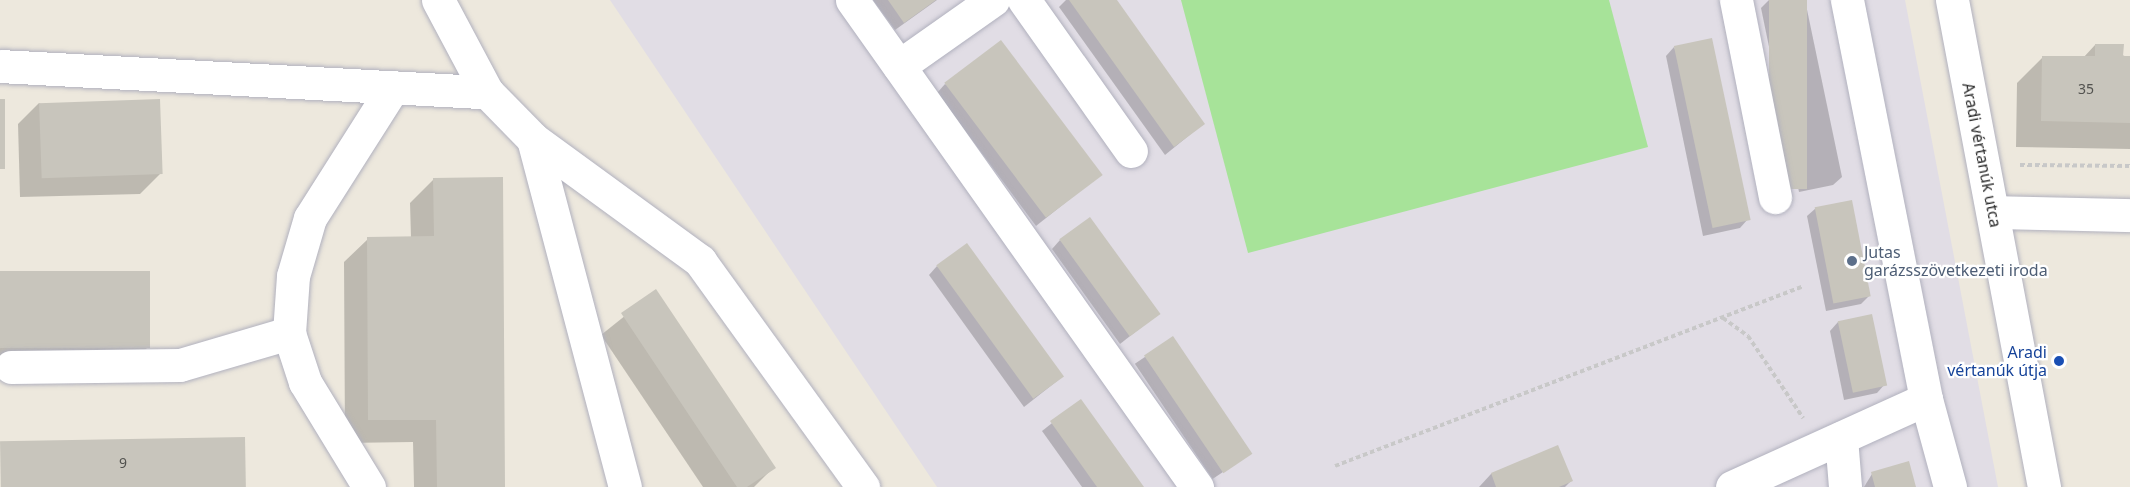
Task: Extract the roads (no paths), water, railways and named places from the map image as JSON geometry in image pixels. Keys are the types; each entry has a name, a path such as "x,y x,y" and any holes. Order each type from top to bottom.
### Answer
{"street":[{"path":"438,0 487,92 533,139 700,261 863,487"},
{"path":"852,0 1197,487"},
{"path":"899,66 993,0"},
{"path":"1024,0 1131,151"},
{"path":"1736,0 1775,197"},
{"path":"1847,0 1926,399 1950,487"},
{"name":"Aradi vértanúk utca","path":"1952,0 2044,487"},
{"path":"0,66 487,92"},
{"path":"369,487 310,392 289,333 293,276 310,218 393,87"},
{"path":"533,139 625,487"},
{"path":"1993,212 2130,215"},
{"path":"11,367 180,365 289,333"},
{"path":"1732,487 1926,399"},
{"path":"1841,438 1845,487"}],"place":[{"name":"Jutas garázsszövetkezeti iroda","path":"1852,261"},
{"name":"Aradi vértanúk útja","path":"2059,361"}]}
